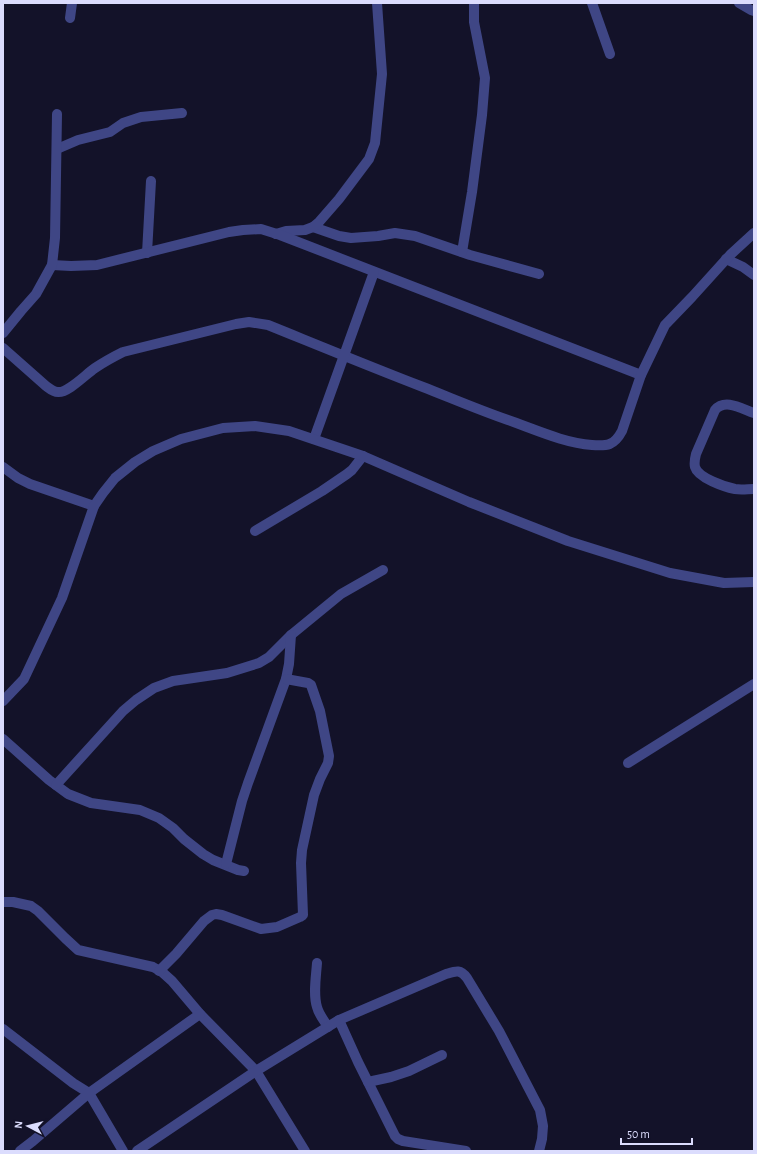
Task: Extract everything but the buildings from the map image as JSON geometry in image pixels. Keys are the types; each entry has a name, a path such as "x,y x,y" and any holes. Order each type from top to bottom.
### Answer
{"street":[{"path":"70,18 72,3"},
{"path":"276,234 305,230 313,227 339,199 369,159 375,143 382,74 376,3"},
{"path":"462,252 472,192 482,115 485,78 474,22 474,3"},
{"path":"592,3 610,54"},
{"path":"739,3 754,11"},
{"path":"3,333 36,294 48,275 52,265 55,238 58,114"},
{"path":"57,149 78,140 110,132 123,123 141,117 182,114"},
{"path":"147,253 151,181"},
{"path":"313,227 339,236 351,238 395,233 416,236 510,267 539,274"},
{"path":"52,265 97,265 242,230 262,229 641,375"},
{"path":"3,348 46,386 58,392 68,388 94,369 123,352 236,324 257,323 268,325 491,414 574,443 593,445 613,443 618,439 622,432 641,375 665,325 688,302 726,259 754,232"},
{"path":"726,259 743,267 754,275"},
{"path":"314,439 374,272"},
{"path":"754,413 727,404 722,404 718,407 712,416 696,454 695,461 697,471 707,478 733,489 754,489"},
{"path":"3,701 24,679 62,598 94,506 115,478 135,462 153,451 181,439 223,428 255,426 289,431 363,456 476,505 568,541 612,556 670,573 717,582 754,582"},
{"path":"255,531 322,491 347,474 363,456"},
{"path":"4,472 30,484 94,506"},
{"path":"56,785 123,711 154,688 173,681 227,673 259,663 269,657 291,635 341,594 383,570"},
{"path":"226,864 248,783 286,679 289,664 291,635"},
{"path":"159,971 176,954 204,920 212,915 222,915 261,929 278,927 303,915 302,850 314,795 328,763 329,756 320,711 311,685 308,683 286,679"},
{"path":"628,763 754,684"},
{"path":"3,739 68,794 91,803 140,810 159,818 173,828 196,849 213,860 244,871"},
{"path":"3,902 13,902 31,906 78,950 153,967 172,981 200,1014 256,1071 306,1151"},
{"path":"317,963 317,1006 320,1015 328,1027"},
{"path":"137,1151 256,1071 339,1020 446,974 458,971 463,973 499,1031 540,1110 543,1126 542,1139 538,1151"},
{"path":"20,1151 89,1093 200,1014"},
{"path":"339,1020 395,1136 398,1139 466,1151"},
{"path":"3,1029 89,1093 123,1151"},
{"path":"368,1082 410,1071 442,1055"}]}
